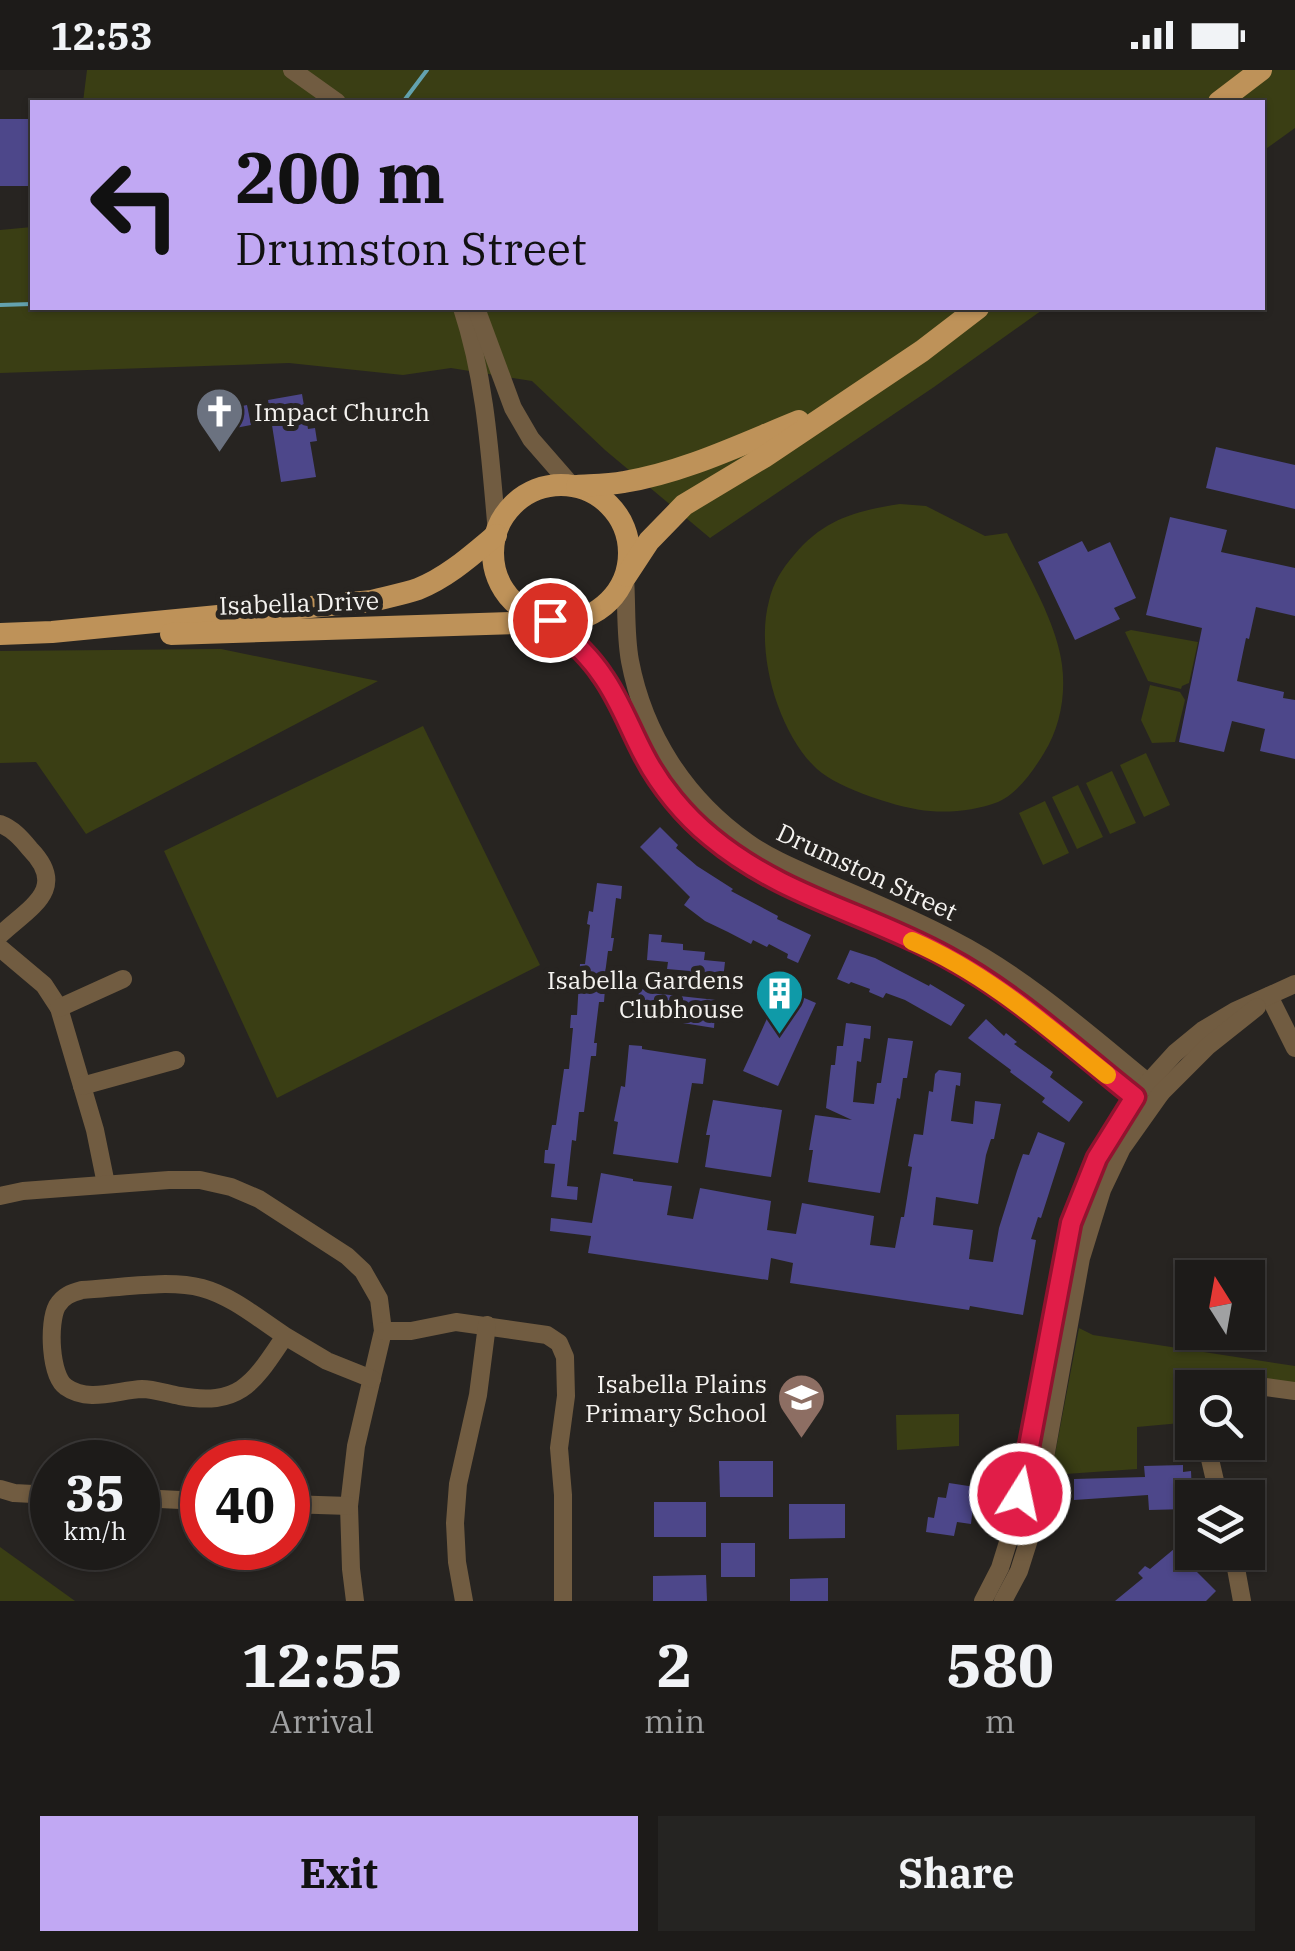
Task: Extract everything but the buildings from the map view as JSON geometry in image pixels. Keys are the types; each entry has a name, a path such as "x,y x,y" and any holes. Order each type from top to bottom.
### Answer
{"main road":[{"path":"1221,100 1261,70"},
{"path":"843,403 664,473 622,483 550,486 528,494 510,509 496,534 494,564 502,586 527,612 549,620 574,620 596,612 614,596 649,542 684,504 764,457 922,351 975,310"},
{"path":"573,486 606,501 620,519 629,541 626,577"},
{"name":"Isabella Drive","path":"0,634 372,601 439,579 496,534"},
{"name":"Isabella Drive","path":"52,632 248,632 549,620"}],"street":[{"path":"292,70 333,100"},
{"path":"463,310 486,409 496,534"},
{"path":"477,310 513,408 530,439 573,486"},
{"name":"Drumston Street","path":"626,577 630,658 646,716 674,769 718,820 781,862 950,938 994,962 1154,1088"},
{"name":"Drumston Street","path":"549,620 602,674 655,773 707,834 776,882 942,954 988,981 1142,1103"},
{"path":"0,824 12,829 43,862 48,881 43,896 0,935"},
{"path":"0,948 44,985 59,1008 106,1184"},
{"path":"59,1008 123,978"},
{"path":"1003,1601 1032,1530 1053,1363 1084,1246 1102,1190 1142,1103 1175,1053 1203,1030 1235,1010 1295,984"},
{"path":"1268,996 1295,1048"},
{"path":"82,1086 176,1060"},
{"path":"0,1196 106,1184 200,1180 259,1199 363,1270 379,1299 383,1330 356,1446 349,1506 355,1601"},
{"path":"284,1336 251,1383 234,1394 215,1399 143,1389 107,1395 79,1393 62,1385 54,1368 55,1311 67,1295 82,1290 180,1284 204,1288 226,1298 327,1361 372,1380"},
{"path":"383,1330 411,1330 456,1322 546,1334 559,1343 565,1357 566,1396 559,1448 563,1601"},
{"path":"464,1601 455,1523 458,1484 478,1395 486,1325"},
{"path":"1265,1387 1295,1391"},
{"path":"983,1601 1004,1558 1042,1428"},
{"path":"0,1489 30,1494"},
{"path":"310,1505 349,1506"},
{"path":"1236,1570 1242,1601"}],"green space":[{"path":"87,70 1295,70 1295,128 1265,150 1265,100 83,100"},
{"path":"30,227 30,310 1042,310 710,538 605,450 532,381 451,368 403,375 289,363 0,373 0,230"},
{"path":"900,504 926,506 985,536 1007,533 1054,632 1063,688 1054,733 1024,781 990,805 938,812 887,802 840,784 803,754 773,691 765,621 771,594 782,571 805,543 829,525 855,514"},
{"path":"1125,632 1198,642 1189,683 1181,689 1148,681"},
{"path":"221,649 378,681 86,834 36,762 0,763 0,651"},
{"path":"1150,685 1180,692 1185,700 1175,742 1152,743 1141,720"},
{"path":"423,726 540,965 277,1098 164,851"},
{"path":"1146,753 1170,805 1144,817 1120,765"},
{"path":"1112,771 1136,823 1110,834 1086,783"},
{"path":"1078,785 1103,837 1077,849 1052,797"},
{"path":"1045,801 1069,853 1043,865 1019,813"},
{"path":"1079,1328 1093,1335 1175,1350 1295,1366 1295,1391 1265,1390 1265,1370 1175,1370 1175,1424 1137,1427 1137,1469 1051,1475"},
{"path":"959,1414 959,1446 897,1450 896,1415"},
{"path":"0,1547 75,1601 0,1601"}],"waterway":[{"path":"404,100 427,70"},
{"path":"0,305 30,304"}],"slow traffic":[{"path":"912,941 988,981 1107,1075"}],"place":[{"name":"Impact Church","path":"219,454"},
{"name":"Isabella Gardens Clubhouse","path":"779,1036"},
{"name":"Isabella Plains Primary School","path":"802,1440"}],"route":[{"path":"550,620 602,674 655,773 707,834 776,882 942,954 988,981 1135,1097 1097,1158 1071,1223 1020,1494"}]}
